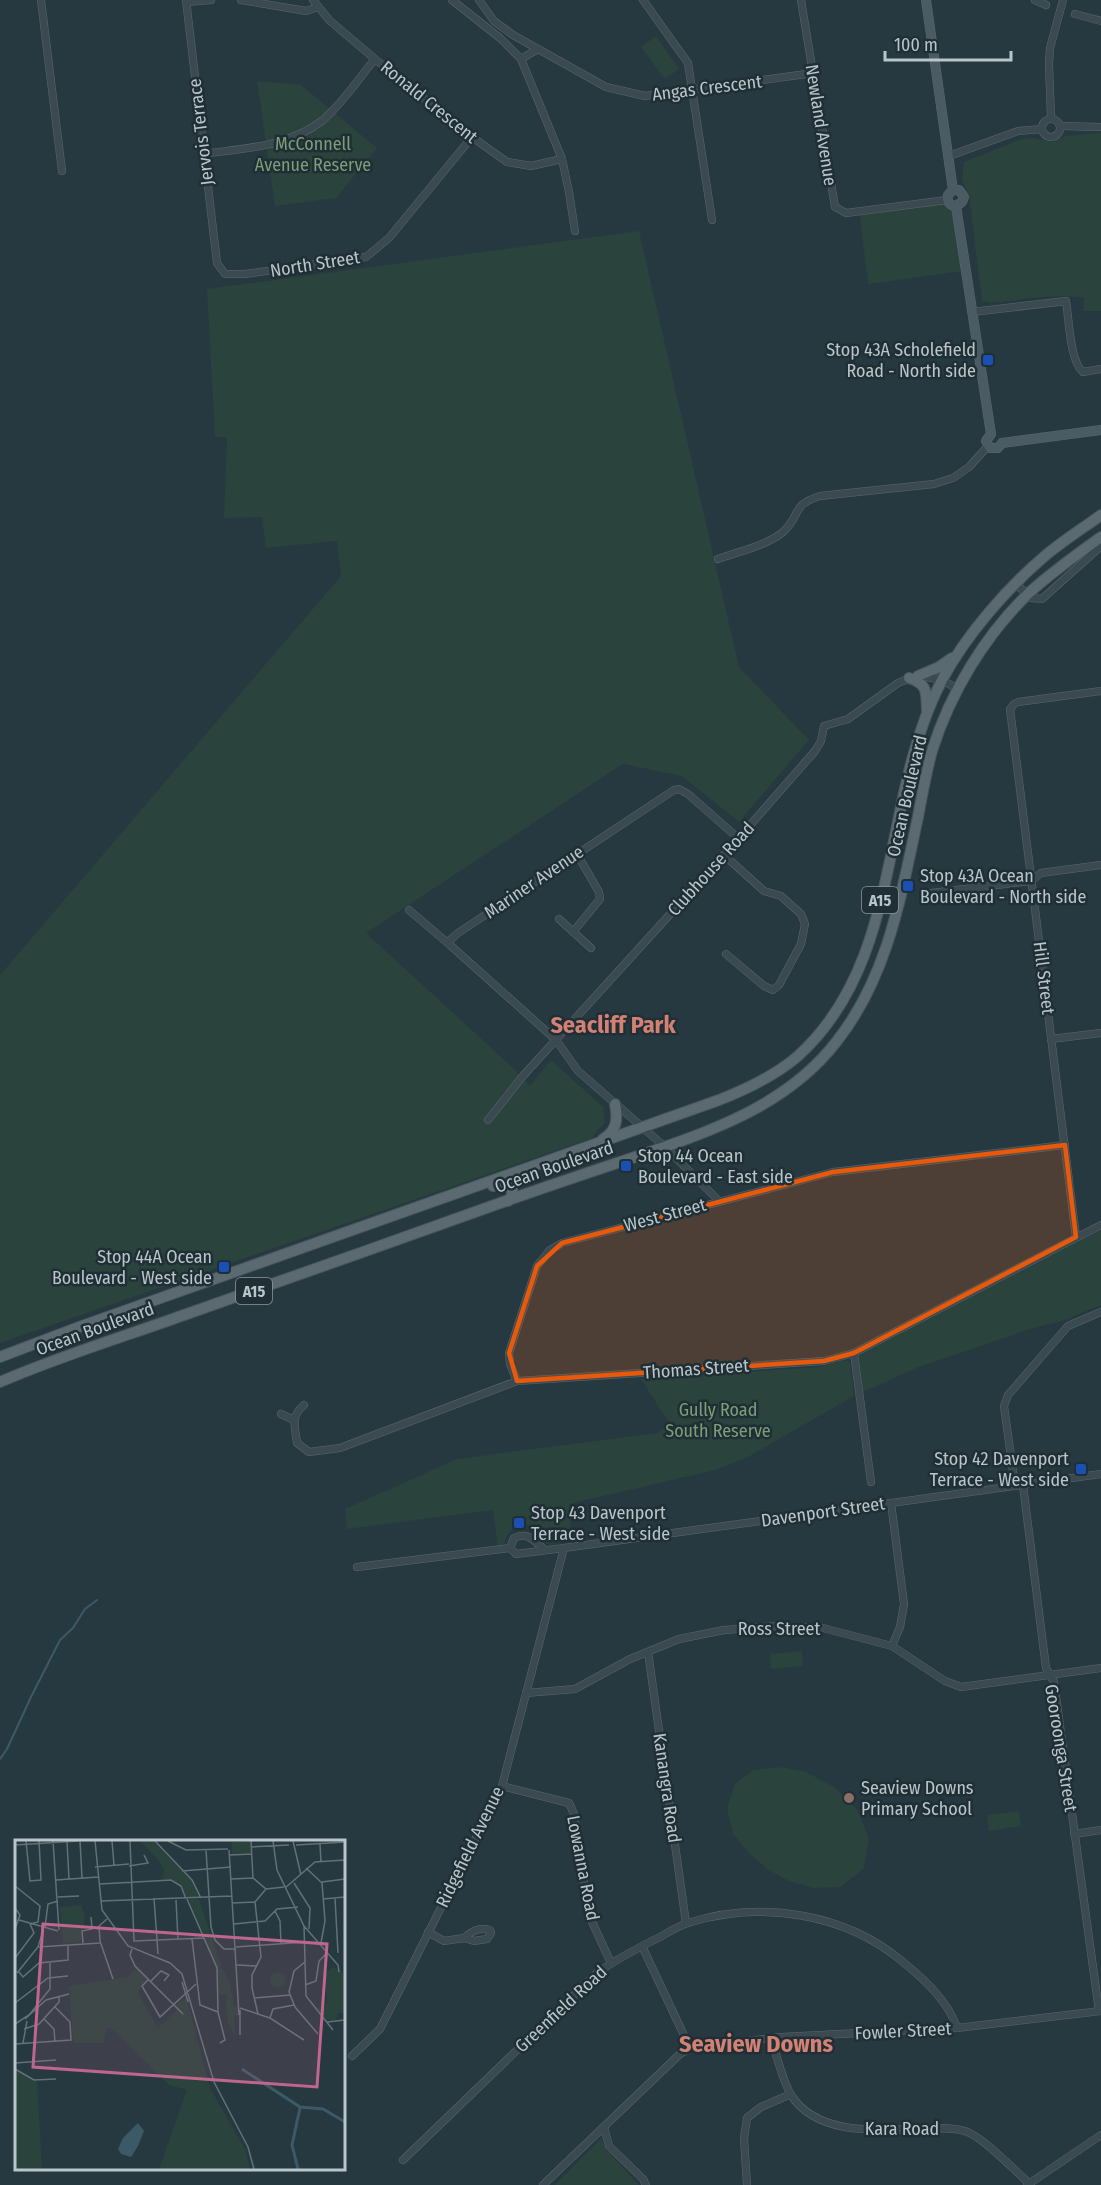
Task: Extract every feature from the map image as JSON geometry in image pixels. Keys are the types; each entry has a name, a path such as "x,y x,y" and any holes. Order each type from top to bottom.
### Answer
{"main road":[{"name":"Ocean Boulevard","path":"0,1357 79,1327 642,1129 748,1088 798,1055 820,1031 853,983 874,923 914,750 942,680 962,649 1016,584 1047,555 1101,515"},
{"name":"Ocean Boulevard","path":"0,1382 665,1147 730,1122 788,1090 835,1045 869,993 893,928 932,753 958,689 975,658 1027,595 1057,568 1101,537"},
{"path":"913,677 939,668 962,649"},
{"path":"913,677 924,687 927,717"},
{"path":"578,1151 607,1137 612,1132 616,1125 615,1104"},
{"path":"469,1190 509,1186 513,1194 508,1201"}],"street":[{"path":"41,0 62,171"},
{"path":"186,1 211,0"},
{"path":"241,0 306,11 315,3"},
{"path":"452,0 500,38 521,59 562,159 570,192 575,231"},
{"name":"Angas Crescent","path":"479,0 494,21 606,87 622,92 645,96 814,73"},
{"path":"643,0 688,63 712,220"},
{"name":"Newland Avenue","path":"801,0 835,207 846,213 948,200"},
{"path":"926,0 953,190"},
{"path":"1035,0 1046,5"},
{"path":"1051,118 1050,55 1063,0"},
{"name":"Jervois Terrace","path":"186,1 217,263"},
{"name":"Ronald Crescent","path":"315,3 329,20 375,59 472,137 507,162 531,166 562,159"},
{"path":"1075,14 1101,21"},
{"path":"521,59 538,49"},
{"path":"203,154 270,145 300,135 324,119 375,59"},
{"path":"1042,129 1045,121 1051,118"},
{"path":"1042,129 1047,136 1053,137 1059,132 1060,126 1051,118"},
{"path":"1060,126 1101,127"},
{"path":"949,156 1018,131 1042,129"},
{"name":"North Street","path":"217,263 225,274 245,274 366,257 388,238 472,137"},
{"path":"953,190 959,190 964,197 962,202 956,206 951,205 948,200 948,195 953,190"},
{"path":"956,206 991,434"},
{"path":"972,312 1066,301 1078,368 1083,372 1101,369"},
{"path":"988,446 995,450 1002,443 1101,430"},
{"path":"718,559 760,544 784,531 805,501 820,496 934,484 953,478 969,467 988,446 987,438 991,434 998,434 1002,443"},
{"path":"1016,584 1027,595 1037,599 1046,596 1101,546"},
{"path":"913,677 926,676 942,680 958,689"},
{"name":"Clubhouse Road","path":"488,1120 556,1040 815,751 821,741 824,726 848,719 898,683 913,677"},
{"name":"Hill Street","path":"1076,1237 1010,709 1018,702 1101,691"},
{"name":"Mariner Avenue","path":"450,945 450,940 458,933 674,790 679,789 688,794 738,838"},
{"path":"573,932 600,899 599,892 577,854"},
{"path":"724,855 764,891 781,896 801,914 805,924 801,944 779,986 772,990 726,954"},
{"path":"932,893 1031,881 1041,873 1101,865"},
{"path":"408,910 556,1040 578,1071 665,1147 719,1201"},
{"path":"559,919 591,948"},
{"path":"1051,1039 1101,1032"},
{"name":"West Street","path":"517,1381 510,1364 509,1353 537,1266 550,1250 562,1243 833,1172 1065,1145"},
{"name":"Thomas Street","path":"294,1420 297,1443 309,1452 340,1448 517,1381 824,1361 854,1353 1101,1225"},
{"path":"1015,1486 1004,1406 1008,1395 1068,1326 1101,1312"},
{"path":"854,1353 871,1482"},
{"path":"281,1413 294,1420 296,1412 304,1405"},
{"name":"Davenport Street","path":"510,1548 516,1554 564,1548 1101,1474"},
{"name":"Gooroonga Street","path":"1023,1485 1046,1668 1053,1682 1100,2011"},
{"path":"891,1503 904,1604 900,1627 892,1646"},
{"name":"Davenport Street","path":"510,1548 514,1538 521,1534 529,1535 545,1550"},
{"name":"Davenport Street","path":"357,1567 510,1548"},
{"name":"Ridgefield Avenue","path":"352,2056 380,2029 502,1786 564,1548"},
{"name":"Ross Street","path":"526,1693 576,1689 648,1652 679,1639 724,1630 777,1626 824,1628 892,1646 945,1681 961,1687 1101,1668"},
{"name":"Kanangra Road","path":"648,1652 686,1923"},
{"name":"Lowanna Road","path":"502,1786 569,1803 574,1814 588,1913 610,1963"},
{"path":"1074,1833 1101,1830"},
{"name":"Greenfield Road","path":"403,2160 588,1981 610,1963 686,1923 712,1916 770,1911 811,1917 836,1924 873,1940 924,1979 952,2013 957,2028"},
{"path":"428,1932 444,1941 464,1938"},
{"path":"543,2185 680,2054 690,2049 642,1946"},
{"name":"Fowler Street","path":"690,2049 771,2039 957,2028 1100,2011"},
{"name":"Kara Road","path":"771,2039 791,2094 812,2115 865,2131 940,2128 966,2132 986,2145 1028,2184"},
{"path":"747,2185 744,2138 747,2118 761,2107 791,2094"},
{"path":"604,2127 609,2146 643,2179 646,2185"},
{"path":"1028,2184 1101,2135"}],"highlighted area":[{"path":"1065,1145 1076,1237 854,1353 824,1361 517,1381 509,1353 537,1266 562,1243 833,1172"}],"green space":[{"path":"656,36 679,69 665,79 641,47"},
{"name":"McConnell Avenue Reserve","path":"257,81 301,85 377,148 336,198 275,206"},
{"path":"1101,133 1101,311 1083,311 1084,298 1061,296 990,303 982,301 969,195 962,180 964,162 1021,139 1033,138 1052,142 1066,136"},
{"path":"947,203 954,208 963,271 868,284 860,215"},
{"path":"639,231 739,667 809,740 739,822 682,776 623,764 366,933 530,1086 551,1060 603,1107 605,1122 592,1138 0,1343 0,975 341,576 337,541 266,548 262,517 224,518 227,437 215,437 207,289"},
{"path":"1101,1230 1101,1305 1062,1321 1033,1328 916,1368 863,1392 859,1355"},
{"name":"Gully Road South Reserve","path":"844,1360 850,1364 854,1396 746,1458 715,1470 569,1504 572,1541 548,1544 528,1525 515,1526 506,1537 504,1545 498,1546 493,1510 347,1529 345,1509 457,1459 657,1433 670,1424 641,1379 819,1367"},
{"path":"802,1651 803,1666 771,1669 770,1654"},
{"path":"779,1767 804,1771 834,1787 857,1809 869,1839 864,1868 841,1887 813,1888 789,1881 767,1869 733,1834 727,1808 735,1784 753,1770"},
{"path":"1019,1811 1021,1826 989,1831 987,1815"},
{"path":"601,2139 605,2148 639,2185 555,2185"}],"waterway":[{"path":"0,1759 60,1640 73,1628 85,1609 97,1600"}],"place":[{"name":"Stop 43A Scholefield Road - North side","path":"988,360"},
{"name":"Stop 43A Ocean Boulevard - North side","path":"908,886"},
{"name":"Stop 44 Ocean Boulevard - East side","path":"626,1166"},
{"name":"Stop 44A Ocean Boulevard - West side","path":"224,1267"},
{"name":"Stop 42 Davenport Terrace - West side","path":"1081,1469"},
{"name":"Stop 43 Davenport Terrace - West side","path":"519,1523"},
{"name":"Seaview Downs Primary School","path":"849,1798"}],"district":[{"name":"Seacliff Park","path":"613,1025"},
{"name":"Seaview Downs","path":"756,2044"}]}
